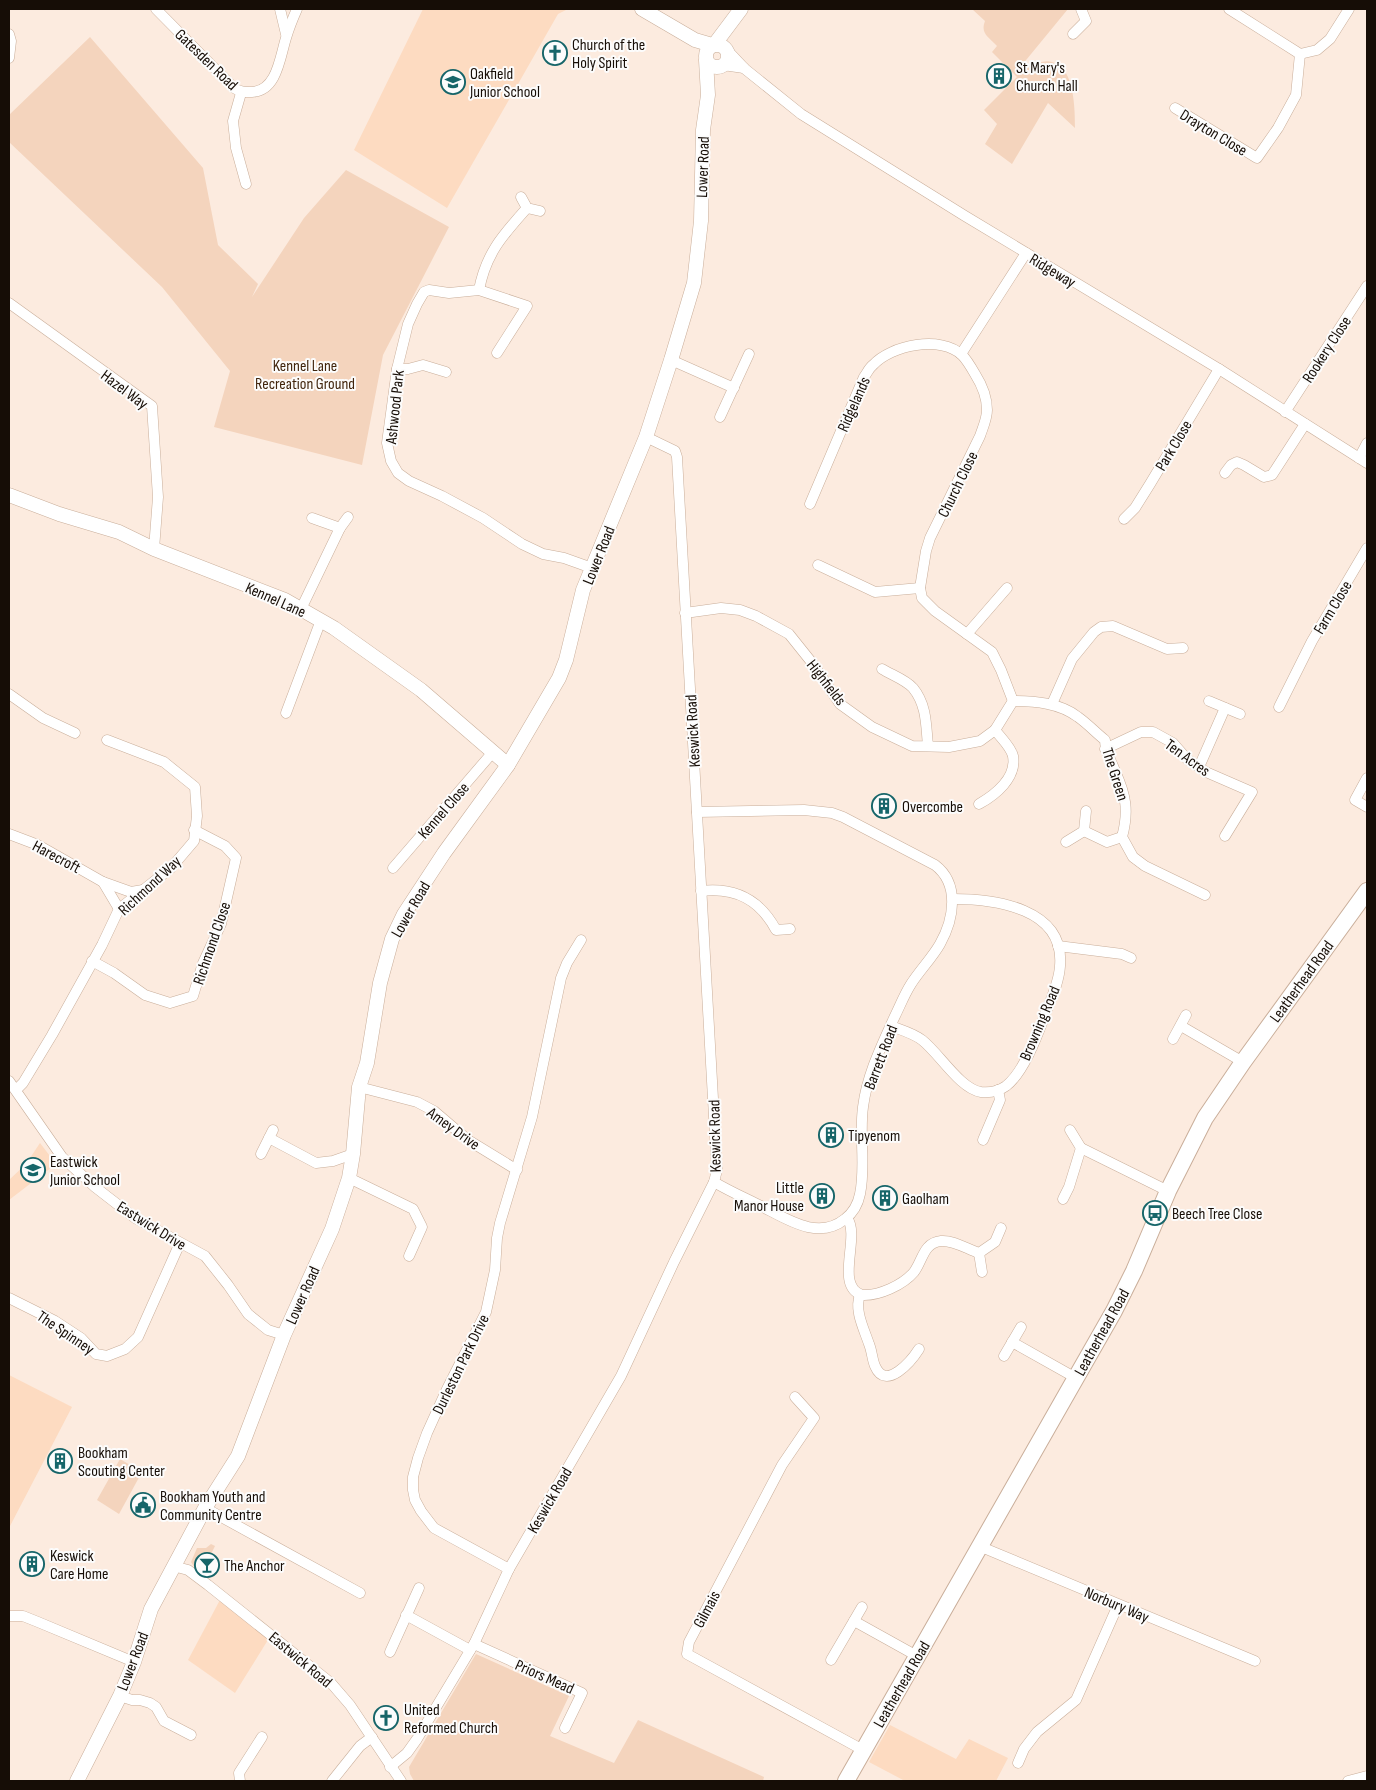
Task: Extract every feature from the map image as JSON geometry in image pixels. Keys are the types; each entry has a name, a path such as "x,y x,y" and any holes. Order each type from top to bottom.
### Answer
{"main road":[{"name":"Leatherhead Road","path":"846,1781 1114,1311 1134,1271 1168,1191 1204,1118 1367,891"}],"street":[{"name":"Gatesden Road","path":"156,9 234,88 241,92 256,92 265,88 272,80 286,35 297,9"},
{"path":"280,9 286,35"},
{"path":"642,9 715,51"},
{"name":"Lower Road","path":"77,1781 120,1696 134,1662 151,1609 173,1566 238,1456 284,1335 332,1229 349,1178 359,1087 367,1063 384,965 392,939 399,923 444,853 508,765 549,698 566,660 577,610 592,568 646,437 694,283 701,221 703,130 715,51 729,24 741,9"},
{"path":"1073,34 1086,21 1081,9"},
{"path":"1229,9 1300,54 1317,50 1330,39 1349,9"},
{"path":"9,34 11,41 9,58"},
{"name":"Lower Road","path":"708,95 714,78 728,57 715,51"},
{"name":"Ridgeway","path":"715,51 745,69 801,114 1219,369 1363,461"},
{"name":"Drayton Close","path":"1175,108 1257,158 1278,128 1296,95 1300,54"},
{"name":"Ridgeway","path":"722,66 745,69"},
{"path":"241,92 233,121 236,148 246,184"},
{"path":"520,197 527,208 540,211"},
{"path":"479,290 482,276 492,251 502,236 527,208"},
{"path":"961,354 1026,253"},
{"name":"Rookery Close","path":"1285,412 1367,286"},
{"name":"Ashwood Park","path":"497,353 527,306 479,290 449,293 429,290 424,292 408,324 397,369 387,443 391,461 398,472 409,481 483,518 542,554 564,558 592,568"},
{"name":"Hazel Way","path":"9,303 152,406 158,497 154,549"},
{"name":"Ridgelands","path":"810,504 864,377 872,365 882,357 910,346 926,344 941,346 961,354"},
{"path":"720,417 749,354"},
{"name":"Church Close","path":"920,588 930,538 986,420 987,410 984,391 979,380 961,354"},
{"path":"671,360 734,388"},
{"path":"397,369 408,369 423,364 446,372"},
{"name":"Park Close","path":"1124,519 1135,508 1219,369"},
{"path":"1225,473 1231,465 1237,462 1264,477 1272,476 1304,424"},
{"name":"Keswick Road","path":"390,1767 407,1753 417,1739 472,1647 509,1569 621,1376 714,1182 717,1170 676,454 673,450 646,437"},
{"path":"1363,461 1367,443"},
{"name":"Kennel Lane","path":"9,495 59,514 119,532 154,549 285,600 334,628 421,690 508,765"},
{"path":"301,609 340,528 348,517"},
{"path":"312,518 340,528"},
{"name":"Farm Close","path":"1279,707 1312,641 1367,548"},
{"path":"818,565 874,592 920,588 922,598 934,611 992,652 996,657 1013,701"},
{"path":"967,634 1007,588"},
{"name":"Highfields","path":"685,613 721,608 740,610 789,634 813,664 840,704 872,727 912,746 949,747 980,741 995,730 1013,701"},
{"path":"286,713 321,620"},
{"path":"1052,704 1072,659 1094,632 1101,627 1113,626 1167,649 1183,648"},
{"path":"882,670 913,688 925,711 928,746"},
{"path":"9,694 43,718 75,733"},
{"name":"The Green","path":"1013,701 1035,701 1052,704 1077,715 1105,740 1105,749 1116,773 1126,805 1122,837"},
{"path":"1209,701 1240,714"},
{"path":"1199,767 1225,708"},
{"path":"979,804 1002,788 1011,774 1013,757 995,730"},
{"name":"Ten Acres","path":"1105,749 1141,732 1153,732 1173,743 1187,759 1206,772 1252,792 1225,836"},
{"name":"Richmond Way","path":"16,1090 23,1083 52,1035 102,945 119,909 171,868 194,841 197,816 195,787 164,762 108,740"},
{"name":"Kennel Close","path":"393,868 493,752"},
{"path":"1367,778 1355,800 1367,807"},
{"name":"Barrett Road","path":"697,812 804,810 832,813 901,847 941,870 952,890 953,899 949,922 941,943 912,984 891,1026 868,1080 862,1120 861,1188 858,1203 847,1218"},
{"path":"1084,831 1086,811"},
{"name":"Richmond Close","path":"92,961 114,973 145,995 170,1003 193,996 203,963 221,924 236,858 225,846 194,830"},
{"path":"1084,831 1107,842 1122,837 1133,856 1145,866 1205,895"},
{"path":"1066,842 1084,831"},
{"name":"Harecroft","path":"9,834 38,844 103,882 131,892 145,890"},
{"path":"896,858 901,847"},
{"name":"Harecroft","path":"103,882 119,909"},
{"path":"701,891 724,889 749,900 764,912 779,934 790,929"},
{"name":"Browning Road","path":"953,899 990,900 1019,908 1033,915 1046,926 1053,933 1058,946 1060,959 1059,974 1033,1046 1011,1082 998,1090"},
{"name":"Durleston Park Drive","path":"509,1569 434,1528 415,1500 413,1477 427,1433 486,1312 495,1270 496,1238 540,1086 561,978 567,963 581,940"},
{"path":"1058,946 1122,954 1131,958"},
{"path":"1173,1039 1186,1015"},
{"path":"891,1026 921,1039 969,1087 983,1092 998,1090 1000,1100 983,1140"},
{"path":"1181,1026 1243,1062"},
{"name":"Eastwick Drive","path":"9,1081 62,1156 94,1186 135,1218 205,1256 248,1314 268,1330 284,1335"},
{"name":"Amey Drive","path":"359,1087 417,1102 434,1111 468,1140 517,1170"},
{"path":"989,1126 999,1130"},
{"path":"1070,1130 1081,1148 1168,1191"},
{"path":"261,1154 271,1134 316,1163 333,1161 353,1154"},
{"path":"1062,1198 1069,1187 1081,1148"},
{"path":"349,1178 413,1208 422,1227 409,1256"},
{"path":"714,1182 803,1227 823,1229 832,1227 847,1218 852,1230 848,1262 849,1278 854,1290 860,1295 866,1296 880,1292 908,1277 915,1270 927,1248 933,1244 944,1241 979,1252 995,1242 1002,1232"},
{"name":"The Spinney","path":"9,1298 55,1321 81,1338 96,1354 107,1356 125,1349 138,1337 180,1243"},
{"path":"979,1252 982,1272"},
{"path":"860,1295 858,1305 862,1323 875,1366 879,1372 893,1375 906,1366 919,1349"},
{"path":"1004,1356 1021,1327"},
{"path":"1012,1342 1076,1378"},
{"name":"Gilmais","path":"795,1397 814,1418 782,1465 689,1642 687,1654 863,1750"},
{"path":"206,1508 360,1593"},
{"name":"Norbury Way","path":"979,1546 1255,1661"},
{"name":"Eastwick Road","path":"173,1566 188,1570 331,1683 350,1705 401,1781"},
{"path":"390,1652 419,1588"},
{"path":"1018,1763 1024,1749 1037,1732 1071,1704 1080,1693 1118,1605"},
{"path":"831,1660 862,1607"},
{"path":"406,1615 472,1647"},
{"path":"9,1616 23,1616 134,1662"},
{"path":"854,1621 916,1656"},
{"name":"Priors Mead","path":"472,1647 582,1693 565,1728"},
{"path":"120,1696 132,1700 150,1702 156,1707 164,1721 191,1735"},
{"path":"240,1781 238,1773 262,1737"},
{"path":"332,1781 360,1746 372,1737"},
{"path":"1348,1781 1367,1776"}],"shaded area":[{"name":"Oakfield Junior School","path":"423,9 568,9 558,14 447,208 354,150"},
{"name":"Eastwick Junior School","path":"40,1143 56,1164 9,1200 9,1180 26,1164"},
{"path":"9,1375 72,1407 9,1528"},
{"path":"221,1598 271,1635 235,1693 188,1660"},
{"path":"890,1725 956,1759 969,1739 1008,1758 996,1781 905,1781 869,1762"}],"green space":[{"path":"972,9 1068,9 1022,65 1048,61 1060,66 1065,72 1072,90 1075,128 1048,103 1012,164 985,144 997,124 984,110 1017,77 992,52 997,46 984,32 985,21"},
{"name":"Kennel Lane Recreation Ground","path":"90,37 203,168 218,245 258,284 252,297 304,218 346,170 449,227 383,355 362,465 214,427 230,371 162,287 9,142 9,115"},
{"path":"120,1459 142,1472 119,1514 97,1500"},
{"path":"211,1544 215,1546 211,1554 207,1552 196,1570 191,1562 197,1548 206,1548"},
{"path":"476,1654 569,1696 550,1736 614,1763 638,1720 764,1777 763,1781 414,1781 409,1767"}],"place":[{"name":"Church of the Holy Spirit","path":"555,53"},
{"name":"St Mary's Church Hall","path":"999,76"},
{"name":"Oakfield Junior School","path":"453,82"},
{"name":"Overcombe","path":"884,806"},
{"name":"Tipyenom","path":"831,1135"},
{"name":"Eastwick Junior School","path":"33,1170"},
{"name":"Little Manor House","path":"822,1196"},
{"name":"Gaolham","path":"885,1198"},
{"name":"Beech Tree Close","path":"1155,1213"},
{"name":"Bookham Scouting Center","path":"60,1461"},
{"name":"Bookham Youth and Community Centre","path":"143,1505"},
{"name":"Keswick Care Home","path":"32,1564"},
{"name":"The Anchor","path":"207,1565"},
{"name":"United Reformed Church","path":"386,1718"}]}
